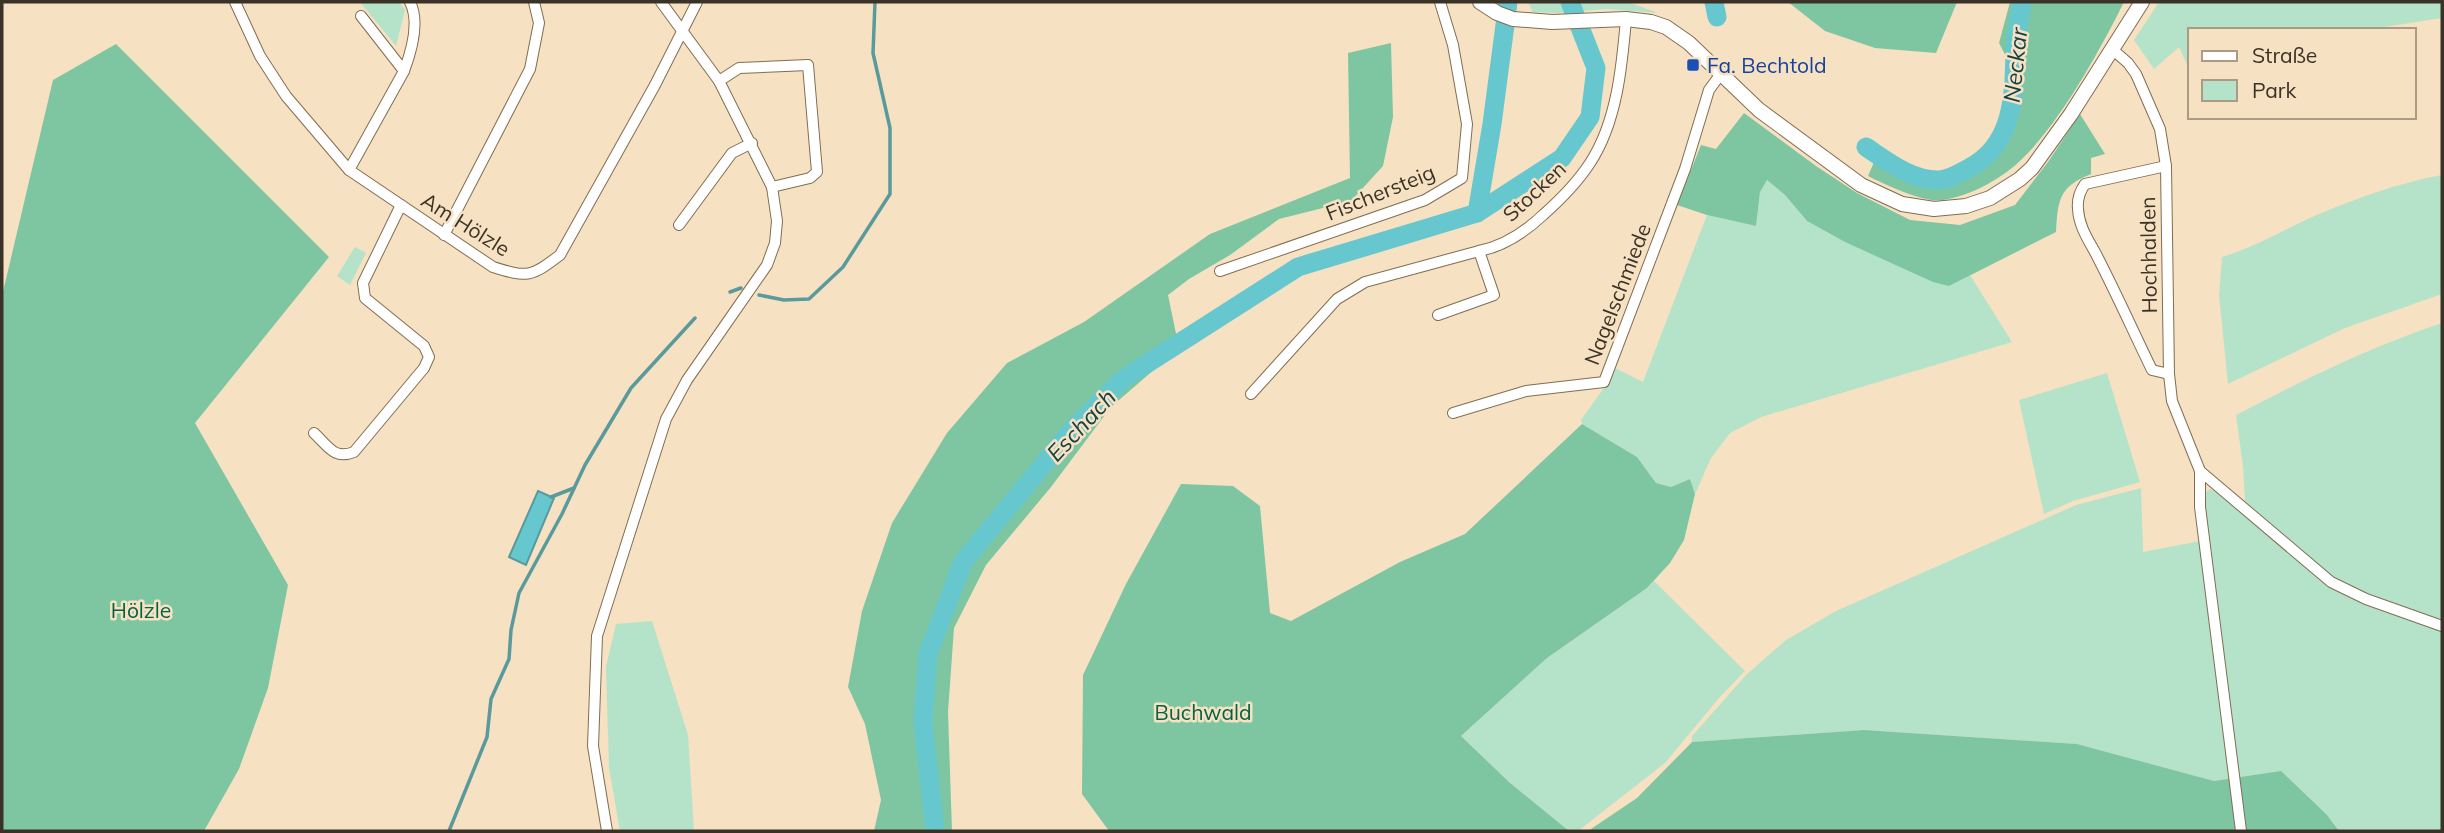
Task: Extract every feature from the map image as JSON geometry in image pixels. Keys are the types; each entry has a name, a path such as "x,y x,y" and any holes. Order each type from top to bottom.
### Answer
{"street":[{"name":"Am Hölzle","path":"234,2 260,55 286,96 349,170 493,267 519,275 537,273 560,256 697,2"},
{"path":"349,170 410,57 416,13 410,2"},
{"path":"444,235 530,69 538,23 534,2"},
{"path":"607,831 593,746 597,636 666,419 687,380 767,265 775,243 777,221 772,187 752,143 719,81 661,2"},
{"name":"Fischersteig","path":"1220,271 1425,200 1462,178 1467,124 1453,44 1440,2"},
{"path":"1480,2 1509,18 1563,22 1626,19 1666,27 1689,43 1759,110 1861,185 1887,199 1918,208 1946,209 1990,198 2032,168 2071,114 2142,2"},
{"path":"361,16 404,71"},
{"name":"Stocken","path":"1251,394 1337,299 1364,282 1494,248 1527,231 1564,196 1591,163 1606,132 1624,48 1626,19"},
{"name":"Hochhalden","path":"2112,49 2136,74 2160,129 2166,166 2169,374 2172,401 2200,471"},
{"path":"719,81 739,68 808,65 817,172 810,178 772,187"},
{"name":"Nagelschmiede","path":"1453,413 1526,391 1604,382 1685,170 1709,90 1720,75"},
{"path":"679,225 732,153 752,143"},
{"path":"2166,166 2085,184 2078,198 2077,208 2084,234 2098,256 2152,370 2169,374"},
{"path":"314,433 334,453 344,456 354,452 424,368 429,357 424,346 365,298 363,283 401,205"},
{"path":"1438,315 1494,295 1479,251"},
{"path":"2200,471 2331,582 2365,599 2442,626"},
{"path":"2200,471 2200,507 2241,831"}],"green space":[{"path":"360,2 399,2 405,10 396,46"},
{"path":"1528,2 1628,2 1658,13 1607,9 1533,12"},
{"path":"1788,2 1957,2 1936,53 1875,48 1825,31"},
{"path":"2010,2 2124,2 2092,63 2065,105 2037,143 2006,172 1975,190 1943,200 1915,196 1868,176 1878,153 1904,167 1935,177 1966,169 1993,143 2006,119 2012,68 1999,43"},
{"path":"2159,2 2442,2 2442,18 2378,28 2188,28 2188,67 2179,47 2154,69 2134,40"},
{"path":"1391,43 1393,117 1383,166 1351,201 1279,219 1168,295 1179,348 1111,407 1051,487 986,565 954,628 948,712 952,831 874,831 881,800 865,724 848,687 862,611 892,523 947,433 1007,363 1084,322 1210,234 1350,178 1348,53"},
{"name":"Hölzle","path":"116,44 329,257 195,423 288,585 268,688 239,769 204,831 2,831 2,296 53,80"},
{"path":"1744,113 1857,193 1910,220 1960,225 2015,205 2080,114 2105,154 2091,158 2091,174 2066,189 2058,211 2056,232 1949,286 1933,282 1845,242 1807,221 1785,195 1767,180 1760,192 1756,226 1677,205 1701,145 1716,149"},
{"path":"2442,175 2442,294 2345,328 2228,384 2219,295 2222,257 2360,198 2409,182"},
{"path":"1767,180 1785,195 1807,221 1845,242 1949,286 1970,275 2012,342 1761,417 1730,433 1711,458 1695,494 1690,479 1671,487 1656,483 1637,457 1582,424 1581,420 1606,385 1613,367 1643,382 1707,215 1756,226 1760,192"},
{"path":"355,247 366,253 350,285 337,276"},
{"path":"2442,323 2442,618 2427,619 2391,606 2329,576 2245,501 2236,415 2337,365"},
{"path":"2107,373 2140,482 2073,501 2044,514 2019,400"},
{"name":"Buchwald","path":"1582,424 1637,457 1656,483 1671,487 1690,479 1695,494 1684,540 1670,563 1647,588 1547,658 1461,736 1509,782 1569,831 1109,831 1082,794 1083,675 1126,584 1181,484 1233,486 1260,506 1270,613 1291,621 1400,562 1465,534"},
{"path":"2141,488 2143,552 2200,541 2229,779 2214,781 2077,744 1864,730 1692,742 1692,736 1747,674 1786,640 1836,611 2076,505"},
{"path":"2210,489 2219,493 2336,588 2442,630 2442,831 2339,831 2327,815 2237,778 2205,527 2205,493"},
{"path":"1654,581 1745,671 1665,763 1578,831 1569,831 1509,782 1461,736 1547,658"},
{"path":"652,621 688,735 694,831 620,831 609,768 606,667 616,624"},
{"path":"1864,730 2077,744 2214,781 2281,771 2327,815 2339,831 1588,831 1637,798 1692,742"}],"water":[{"path":"538,491 554,498 526,565 509,557"}],"waterway":[{"path":"759,295 784,300 809,299 843,267 890,194 890,128 873,53 875,2"},
{"name":"Eschach","path":"1477,213 1508,2"},
{"name":"Eschach","path":"935,831 923,722 928,654 963,562 1071,431 1123,379 1298,267 1477,213 1562,158 1590,117 1596,68 1570,2"},
{"name":"Neckar","path":"1714,2 1717,17"},
{"name":"Neckar","path":"1866,147 1900,169 1929,179 1951,178 1984,158 2003,132 2012,101 2022,2"},
{"path":"730,292 741,288"},
{"path":"449,831 487,737 491,699 509,659 511,630 519,593 585,465 631,388 695,318"},
{"path":"551,497 574,488"}],"place":[{"name":"Fa. Bechtold","path":"1693,65"}]}
